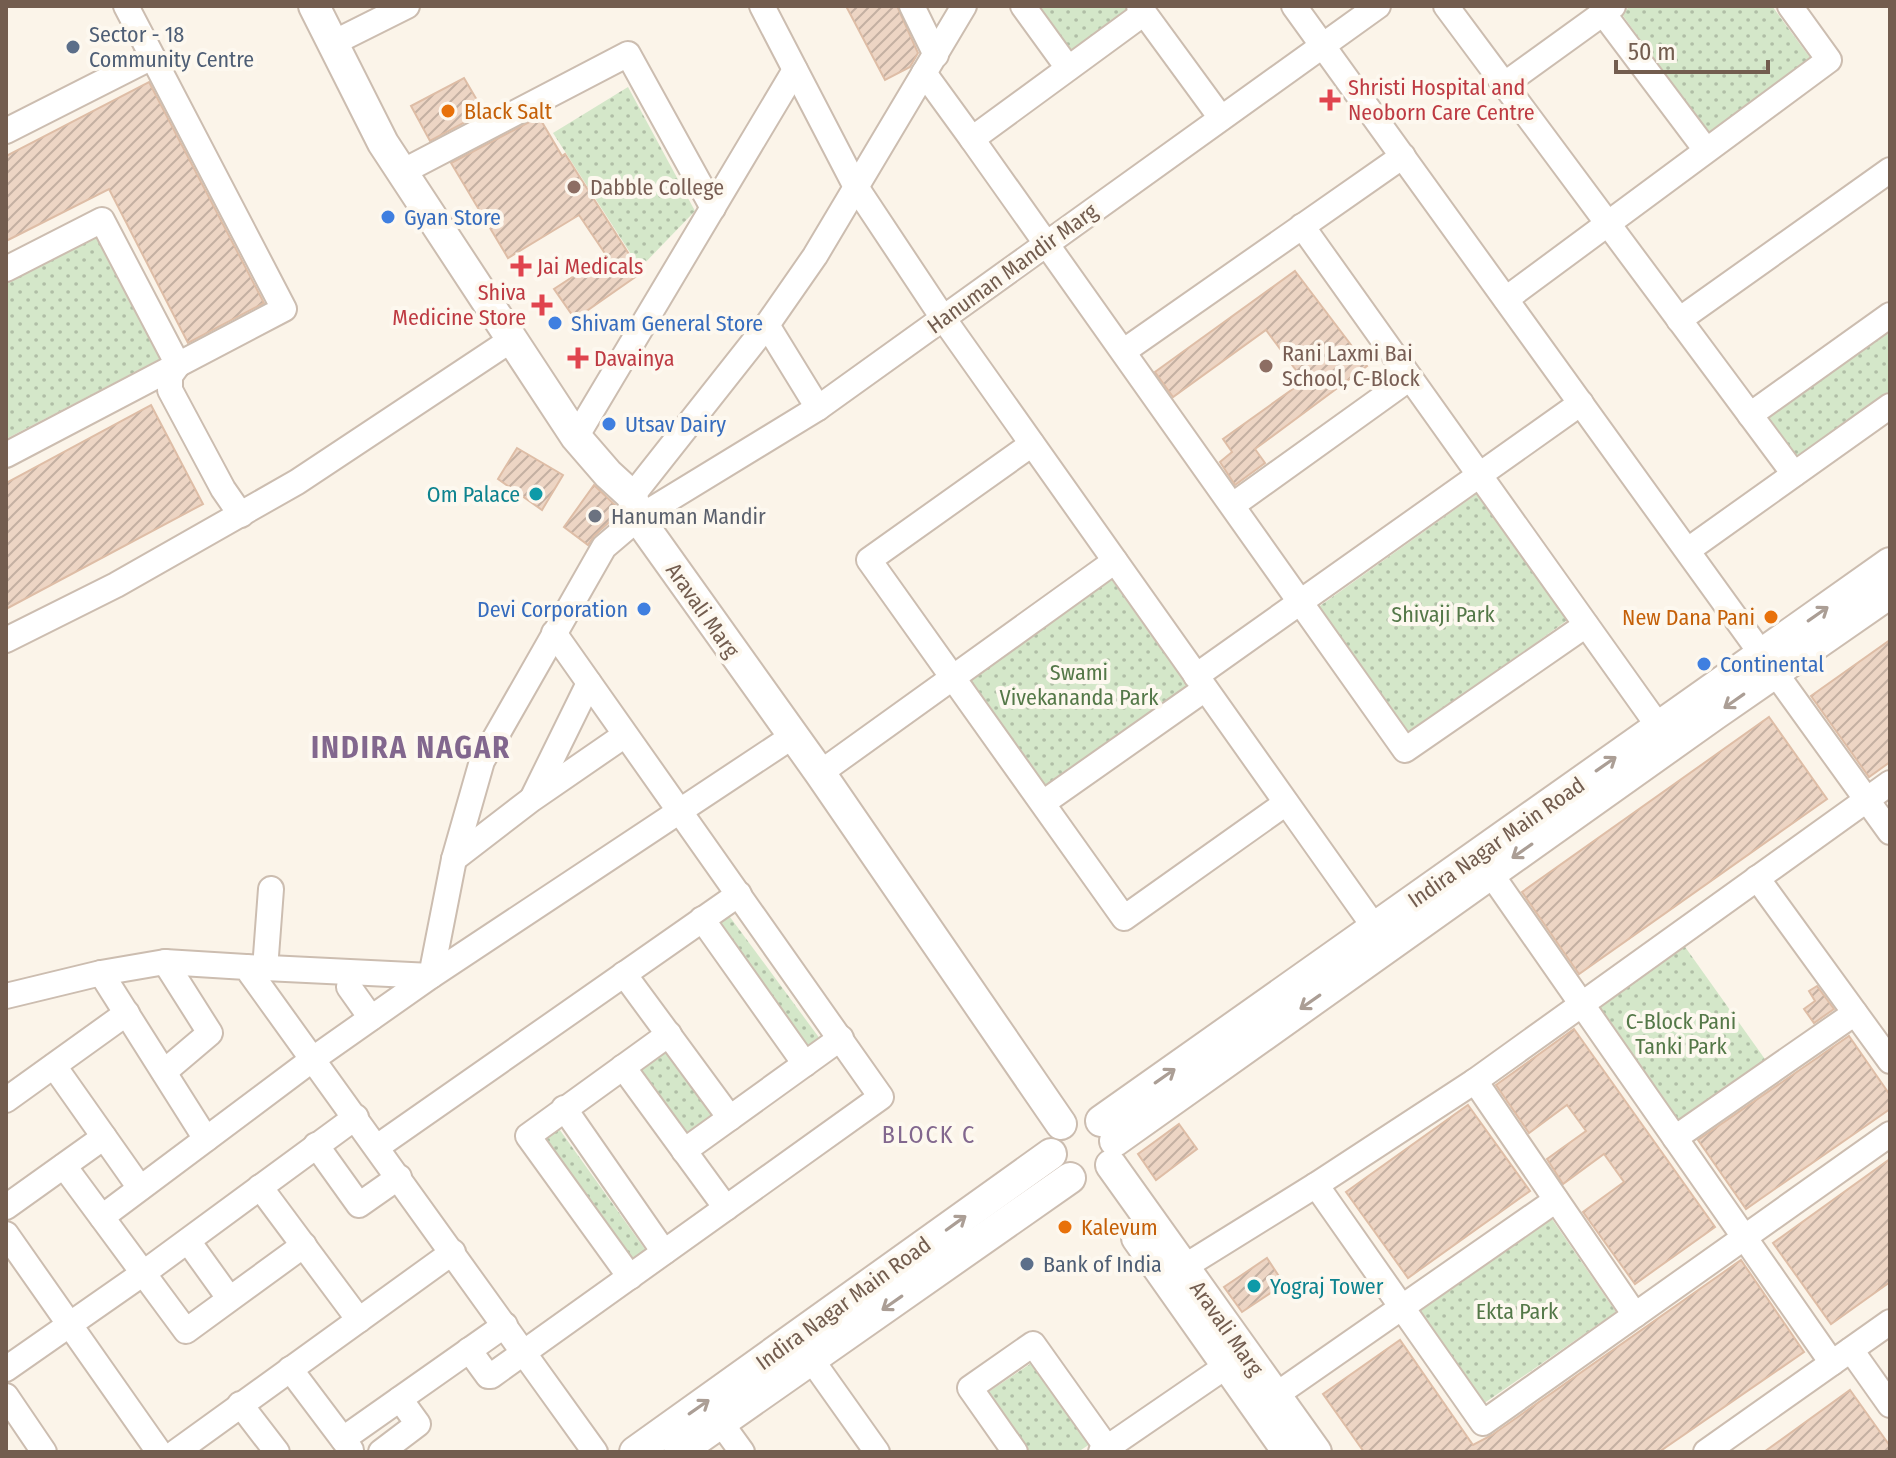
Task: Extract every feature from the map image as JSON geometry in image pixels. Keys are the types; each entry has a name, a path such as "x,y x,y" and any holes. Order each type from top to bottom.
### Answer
{"street":[{"path":"6,455 284,309 126,6"},
{"name":"Aravali Marg","path":"314,6 383,143 511,340 576,437 635,507 1061,1124"},
{"path":"333,43 407,6"},
{"path":"762,6 856,187 943,318 1381,937"},
{"path":"912,6 930,64 972,139 1405,750 1586,625"},
{"path":"431,976 454,859 482,761 604,547 815,256 964,6"},
{"path":"1023,6 1068,68"},
{"path":"1294,6 1890,832"},
{"name":"Hanuman Mandir Marg","path":"635,507 818,408 1378,6"},
{"path":"1446,6 1794,474"},
{"path":"1506,299 1829,60 1790,6"},
{"path":"972,139 1142,9 1221,118"},
{"path":"1505,84 1608,9 1706,150"},
{"path":"402,172 628,54 713,208"},
{"path":"6,131 152,57"},
{"path":"576,437 795,70"},
{"path":"1124,351 1403,156"},
{"path":"1679,320 1890,170"},
{"path":"6,269 102,220 178,365"},
{"path":"1302,226 1659,727"},
{"path":"1750,415 1890,315"},
{"path":"767,325 818,408"},
{"path":"6,640 116,585 297,482 511,340"},
{"path":"178,365 170,376 170,390 223,489 241,515"},
{"path":"1233,505 1410,378"},
{"path":"1043,803 1301,602 1581,403"},
{"path":"1688,550 1890,406"},
{"path":"1032,444 869,560 1124,918 1286,803"},
{"path":"820,773 1115,561"},
{"name":"Indira Nagar Main Road","path":"1381,937 1491,874 1769,663 1890,563"},
{"name":"Indira Nagar Main Road","path":"679,1452 1099,1156 1659,727 1890,593"},
{"path":"469,1350 490,1377 881,1097 554,633"},
{"path":"532,799 589,683"},
{"path":"454,859 532,799 625,735"},
{"path":"102,1217 313,1059 431,976 793,736"},
{"path":"1184,1267 1475,1081 1890,783"},
{"path":"1491,874 1745,1237 1842,1356 1890,1405"},
{"path":"1757,878 1890,1061"},
{"path":"271,889 256,968 313,1059 595,1452"},
{"path":"377,1147 739,894"},
{"path":"702,919 805,1064"},
{"path":"6,996 101,973 165,962 431,976"},
{"path":"164,1072 210,1033 165,962"},
{"path":"101,973 206,1139"},
{"path":"624,974 730,1118"},
{"path":"349,987 371,1018"},
{"path":"6,1100 127,1013"},
{"path":"1675,1138 1855,1013"},
{"path":"630,1277 529,1140 531,1132 669,1034"},
{"path":"684,1151 841,1038"},
{"path":"54,1066 140,1188"},
{"path":"623,1067 726,1208"},
{"path":"1475,1081 1635,1315"},
{"path":"564,1108 664,1252"},
{"path":"1083,1115 1099,1156 1060,1170 1051,1154 1053,1135 1061,1124 1083,1115"},
{"path":"6,1369 71,1326 356,1117"},
{"path":"1316,1185 1483,1423 1890,1134"},
{"path":"6,1207 104,1137"},
{"path":"316,1145 359,1205 399,1177"},
{"name":"Indira Nagar Main Road","path":"635,1452 1051,1154"},
{"name":"Aravali Marg","path":"1099,1156 1184,1267 1237,1360"},
{"name":"Aravali Marg","path":"1099,1156 1266,1402 1316,1452"},
{"path":"64,1166 186,1331 304,1245"},
{"path":"260,1187 359,1320"},
{"path":"1266,1402 1556,1200"},
{"path":"6,1234 159,1452"},
{"path":"188,1241 229,1298"},
{"path":"176,1452 453,1252"},
{"path":"1706,1452 1890,1322"},
{"path":"290,1369 348,1446 400,1399 505,1325"},
{"path":"1015,1452 970,1388 1033,1344 1104,1450 1237,1360"},
{"path":"811,1359 877,1452"},
{"path":"6,1396 44,1452"},
{"path":"381,1452 418,1424 400,1399"},
{"name":"Aravali Marg","path":"1266,1402 1288,1452"},
{"path":"240,1404 277,1452"},
{"path":"721,1423 742,1452"}],"green space":[{"path":"1038,6 1131,6 1133,8 1071,52"},
{"path":"1631,6 1772,6 1811,59 1708,133 1621,13"},
{"path":"628,87 695,211 640,268 553,133"},
{"path":"96,235 160,359 6,439 6,281"},
{"path":"1890,329 1890,393 1799,459 1768,417"},
{"name":"Shivaji Park","path":"1478,493 1569,619 1408,734 1317,608"},
{"name":"Swami Vivekananda Park","path":"1111,579 1189,688 1046,790 968,682"},
{"path":"727,913 826,1047 797,1068 698,935"},
{"name":"C-Block Pani Tanki Park","path":"1683,944 1767,1062 1679,1125 1595,1006"},
{"path":"669,1045 724,1119 682,1149 627,1075"},
{"path":"557,1126 652,1259 622,1280 526,1148"},
{"name":"Ekta Park","path":"1552,1219 1616,1312 1483,1404 1419,1310"},
{"path":"1033,1362 1090,1444 1078,1452 1028,1452 987,1393"}],"building":[{"path":"846,6 897,6 918,53 910,67 885,80"},
{"name":"Black Salt","path":"464,78 484,112 430,141 411,106"},
{"path":"149,82 264,303 188,343 109,189 6,241 6,156"},
{"path":"539,117 641,273 575,319 554,289 606,255 579,215 508,258 451,163"},
{"path":"1295,271 1367,366 1255,449 1265,463 1235,485 1220,462 1232,452 1223,439 1304,381 1266,330 1173,397 1155,372"},
{"path":"151,405 203,504 6,609 6,483"},
{"name":"Om Palace","path":"517,448 563,475 542,510 498,479"},
{"name":"Hanuman Mandir","path":"594,485 616,506 618,514 588,545 564,527"},
{"path":"1890,640 1890,762 1869,777 1811,696"},
{"path":"1769,717 1827,799 1579,974 1522,892"},
{"path":"1817,986 1834,1009 1814,1023 1804,1009 1815,1001 1809,991"},
{"path":"1574,1029 1715,1227 1635,1284 1583,1212 1624,1182 1604,1154 1563,1184 1547,1159 1586,1131 1567,1105 1529,1133 1496,1085"},
{"path":"1849,1036 1890,1095 1890,1109 1746,1209 1698,1140"},
{"path":"1468,1105 1530,1191 1408,1278 1346,1192"},
{"path":"1179,1124 1197,1149 1156,1180 1138,1154"},
{"path":"1890,1159 1890,1282 1831,1324 1773,1243"},
{"name":"Yograj Tower","path":"1267,1258 1284,1284 1242,1312 1224,1287"},
{"path":"1741,1260 1804,1352 1659,1452 1364,1452 1323,1394 1400,1340 1473,1445 1492,1435"},
{"path":"1850,1390 1890,1446 1890,1452 1764,1452"}],"place":[{"name":"Sector - 18 Community Centre","path":"73,47"},
{"name":"Shristi Hospital and Neoborn Care Centre","path":"1330,100"},
{"name":"Black Salt","path":"448,111"},
{"name":"Dabble College","path":"574,187"},
{"name":"Gyan Store","path":"388,217"},
{"name":"Jai Medicals","path":"521,266"},
{"name":"Shiva Medicine Store","path":"542,305"},
{"name":"Shivam General Store","path":"555,323"},
{"name":"Davainya","path":"578,358"},
{"name":"Rani Laxmi Bai School, C-Block","path":"1266,366"},
{"name":"Utsav Dairy","path":"609,424"},
{"name":"Om Palace","path":"536,494"},
{"name":"Hanuman Mandir","path":"595,516"},
{"name":"Devi Corporation","path":"644,609"},
{"name":"New Dana Pani","path":"1771,617"},
{"name":"Continental","path":"1704,664"},
{"name":"Kalevum","path":"1065,1227"},
{"name":"Bank of India","path":"1027,1264"},
{"name":"Yograj Tower","path":"1254,1286"}],"district":[{"name":"INDIRA NAGAR","path":"411,748"},
{"name":"BLOCK C","path":"929,1135"}]}
